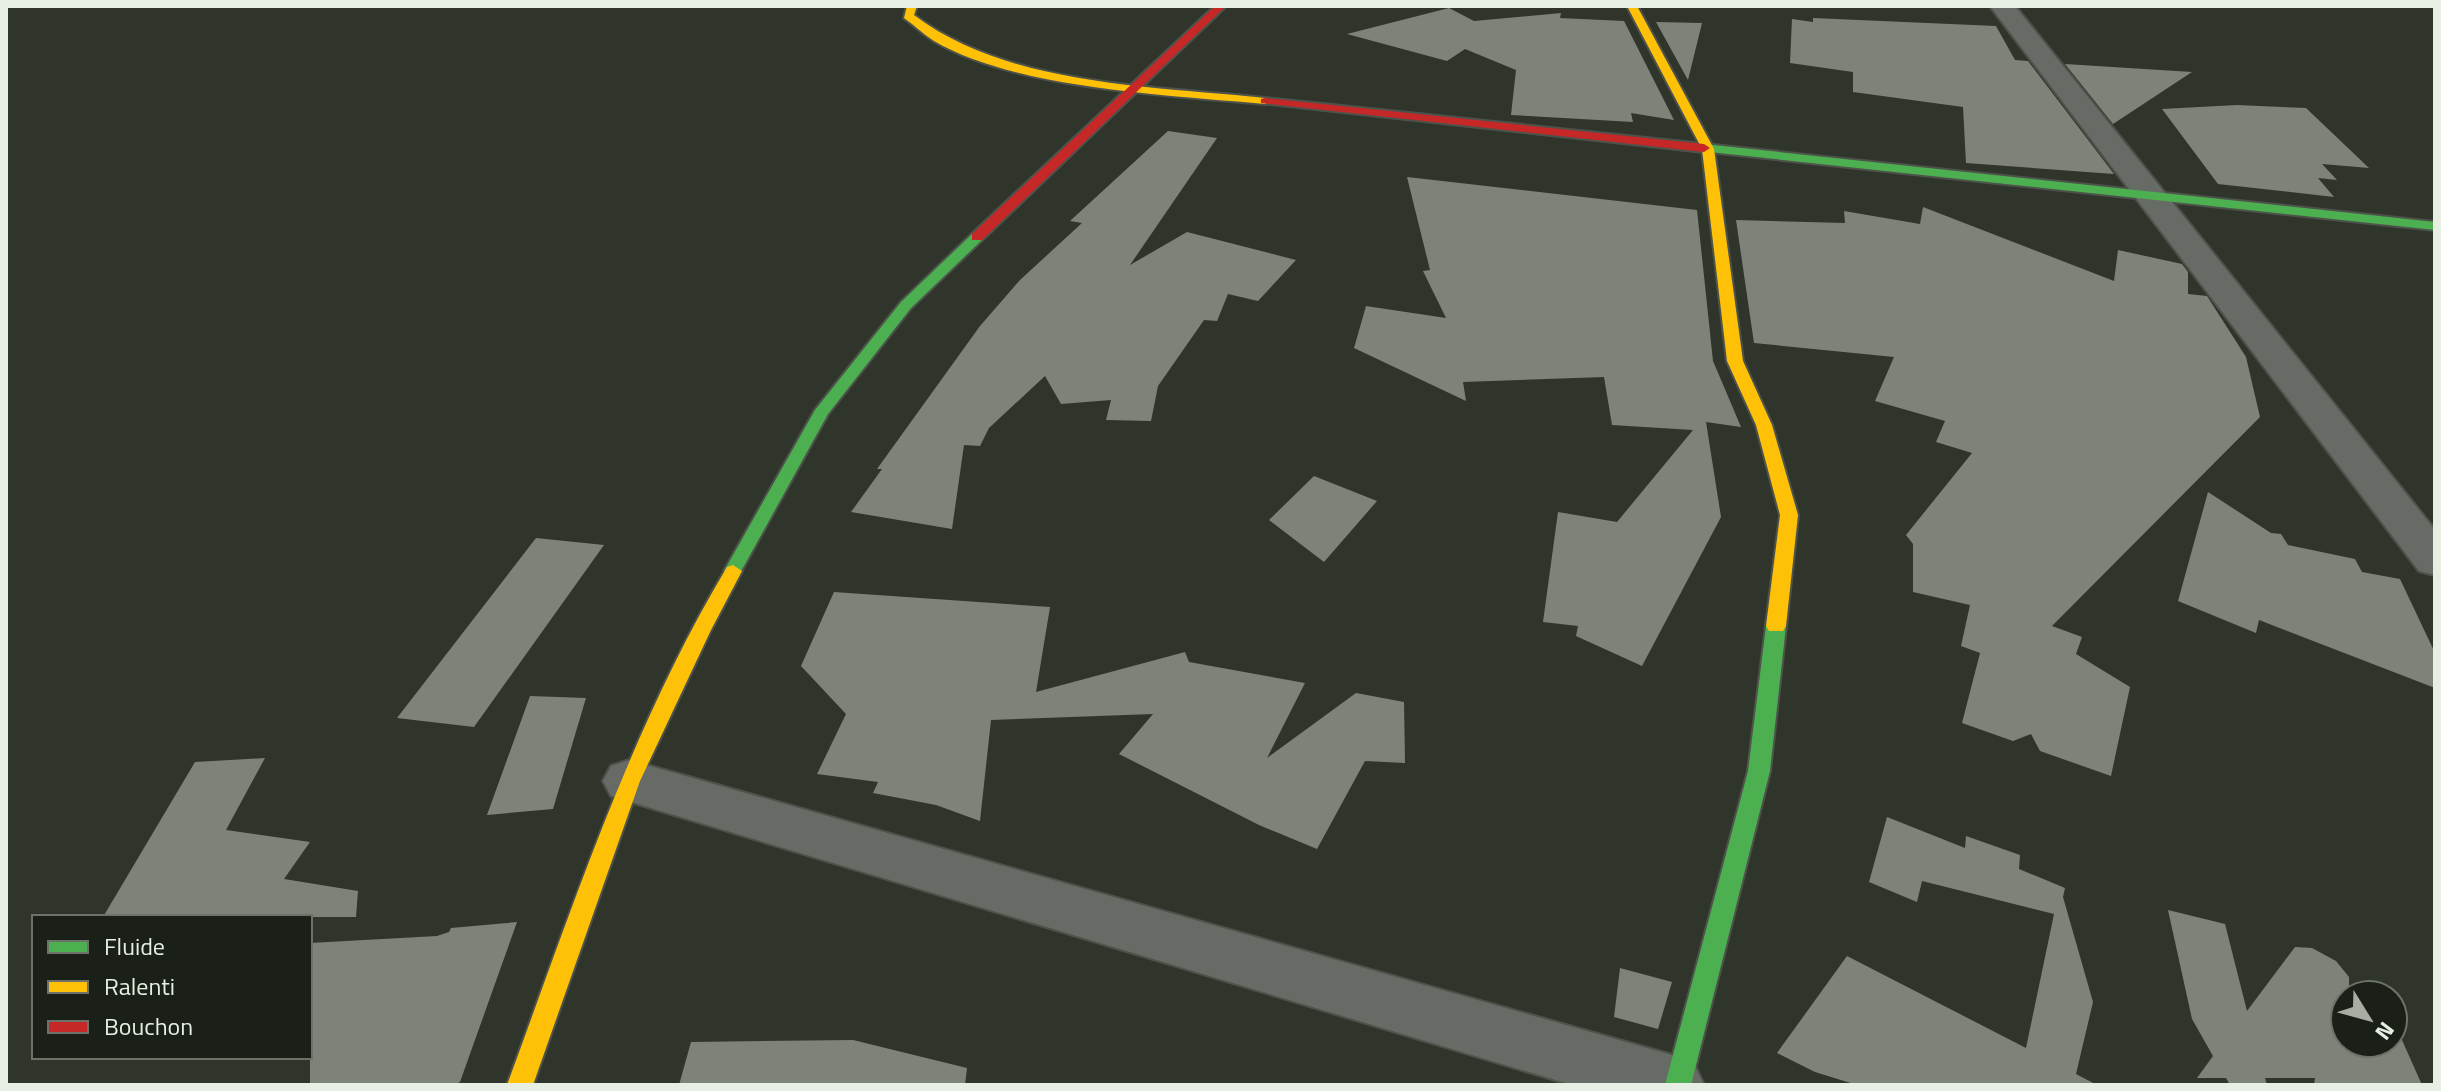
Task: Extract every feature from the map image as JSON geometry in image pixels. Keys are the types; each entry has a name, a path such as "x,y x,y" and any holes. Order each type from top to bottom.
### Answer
{"street":[{"path":"912,6 908,16 913,25 952,48 994,60 1137,87 2435,226"},
{"path":"520,1085 629,781 701,630 821,413 906,305 1221,6"},
{"path":"629,781 1675,1085 1759,771 1789,515 1764,425 1735,361 1708,149 1672,87 1632,6"},
{"path":"2002,6 2429,547"}],"building":[{"path":"1449,8 1474,21 1561,13 1560,18 1624,21 1674,120 1631,113 1633,122 1511,115 1516,70 1465,49 1447,61 1347,34"},
{"path":"1813,18 1996,26 2015,60 2028,61 2114,174 1966,163 1963,107 1853,92 1853,72 1790,63 1792,19 1813,22"},
{"path":"1656,22 1702,23 1688,80"},
{"path":"2065,64 2192,72 2113,124"},
{"path":"2237,105 2306,108 2369,168 2322,164 2337,180 2318,178 2334,197 2218,184 2162,109"},
{"path":"1168,131 1217,138 1130,265 1187,232 1296,260 1258,301 1228,294 1217,321 1204,320 1158,386 1151,421 1106,420 1111,400 1061,404 1045,376 989,428 980,446 964,445 952,529 851,512 882,469 877,469 980,326 1020,280 1082,223 1070,221"},
{"path":"1407,177 1697,210 1713,361 1741,427 1706,422 1721,517 1642,666 1576,636 1578,626 1543,622 1558,512 1617,522 1693,430 1612,425 1604,377 1463,382 1466,401 1354,348 1366,306 1446,318 1423,271 1430,270"},
{"path":"1923,207 2114,281 2118,250 2182,264 2188,272 2188,294 2207,296 2246,357 2260,417 2052,626 2082,637 2076,654 2130,687 2111,776 2040,751 2031,734 2013,741 1962,723 1980,653 1961,646 1970,605 1913,592 1913,544 1906,535 1972,453 1936,442 1945,421 1875,401 1894,357 1754,343 1736,220 1845,223 1844,211 1920,224"},
{"path":"1314,476 1377,501 1324,562 1269,520"},
{"path":"2208,492 2271,533 2281,534 2288,545 2355,559 2362,572 2400,579 2435,653 2435,688 2259,620 2256,633 2178,601"},
{"path":"536,538 604,545 474,727 397,718"},
{"path":"834,592 1050,607 1036,692 1185,652 1189,662 1305,683 1267,758 1356,693 1404,702 1405,763 1365,761 1317,849 1259,825 1119,754 1153,714 991,720 980,821 936,805 873,793 878,782 817,774 846,714 801,666"},
{"path":"530,696 586,698 553,809 487,815"},
{"path":"265,758 226,830 310,842 284,879 358,891 356,917 104,915 195,762"},
{"path":"1887,817 1965,848 1966,836 2020,855 2019,869 2065,888 2063,897 2093,1002 2076,1074 2097,1085 1857,1085 1815,1072 1777,1053 1847,956 2026,1048 2054,914 1922,881 1917,902 1869,882"},
{"path":"2168,910 2225,924 2247,1011 2295,947 2312,948 2336,961 2349,979 2329,979 2329,1059 2409,1059 2409,1056 2422,1085 2314,1085 2315,1078 2265,1078 2267,1085 2230,1085 2226,1078 2197,1078 2213,1056 2192,1019"},
{"path":"517,922 460,1082 454,1085 310,1085 312,943 437,936 449,932 451,928"},
{"path":"1620,968 1672,982 1658,1029 1614,1017"},
{"path":"853,1040 967,1068 965,1085 679,1085 691,1042"}],"traffic: fast":[{"path":"1704,148 2435,226"},
{"path":"733,571 821,413 906,305 977,237"},
{"path":"1678,1085 1759,771 1776,626"}],"traffic: slow":[{"path":"912,6 908,16 937,38 977,56 1024,69 1128,87 1265,101"},
{"path":"1632,6 1708,149 1735,361 1764,425 1789,515 1776,626"},
{"path":"520,1085 629,781 701,630 733,571"}],"traffic: jam":[{"path":"977,237 1221,6"},
{"path":"1265,101 1704,148"}]}
